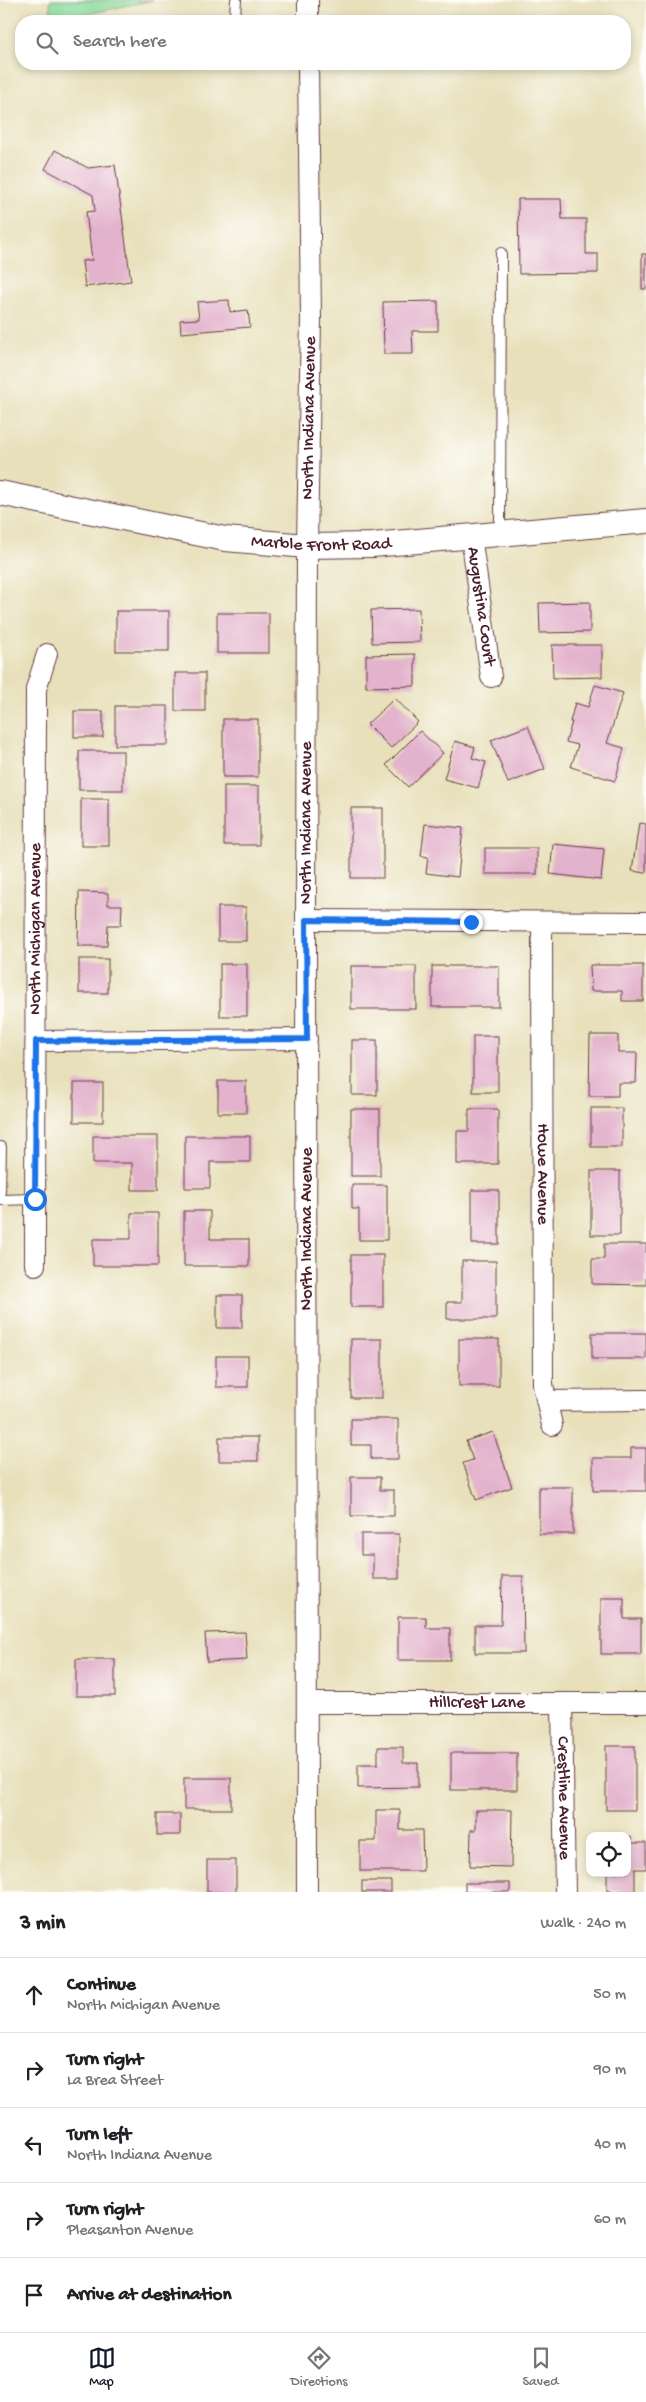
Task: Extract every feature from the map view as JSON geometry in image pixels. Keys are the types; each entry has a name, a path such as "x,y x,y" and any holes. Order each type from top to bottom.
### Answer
{"street":[{"path":"308,0 308,15"},
{"name":"North Indiana Avenue","path":"307,1892 306,920 307,546 311,318 308,70"},
{"name":"Marble Front Road","path":"0,493 225,539 307,546 372,544 646,521"},
{"name":"Augustina Court","path":"471,536 491,677"},
{"name":"North Michigan Avenue","path":"35,1265 36,689 47,654"},
{"path":"306,920 646,922"},
{"name":"Howe Avenue","path":"542,922 543,1376 546,1401 552,1425"},
{"path":"36,1041 307,1039"},
{"path":"546,1401 646,1400"},
{"name":"Hillcrest Lane","path":"307,1703 646,1703"},
{"name":"Crestline Avenue","path":"562,1703 565,1892"}],"lane":[{"path":"235,14 236,0"},
{"path":"500,534 501,253"},
{"path":"0,1192 1,1147"},
{"path":"0,1200 35,1199"}],"green space":[{"path":"50,0 153,0 82,15 51,15"}],"building":[{"path":"55,150 88,168 115,165 131,281 85,287 82,261 92,260 86,212 95,211 93,195 45,169"},
{"path":"518,199 561,199 562,219 586,219 586,254 598,254 598,273 519,274"},
{"path":"642,254 646,254 646,289 642,289"},
{"path":"229,300 230,312 248,310 250,327 181,333 180,320 199,319 197,302"},
{"path":"438,301 438,331 412,331 413,354 384,354 383,302"},
{"path":"590,602 590,632 540,633 539,603"},
{"path":"419,609 420,642 372,643 371,610"},
{"path":"116,611 169,611 169,651 116,651"},
{"path":"217,613 269,613 269,653 217,653"},
{"path":"552,645 602,645 602,677 553,678"},
{"path":"415,654 415,686 366,687 366,655"},
{"path":"175,673 205,673 205,711 175,711"},
{"path":"595,685 623,693 607,743 624,748 615,781 571,767 578,745 566,742 575,703 588,707"},
{"path":"395,698 418,722 391,748 367,724"},
{"path":"115,706 168,706 168,745 115,745"},
{"path":"74,711 103,711 103,737 74,737"},
{"path":"223,719 258,719 258,777 223,777"},
{"path":"528,726 545,769 508,783 491,740"},
{"path":"420,731 443,753 408,787 386,765"},
{"path":"455,741 475,747 472,758 486,762 478,788 444,779"},
{"path":"79,751 123,751 123,790 79,790"},
{"path":"224,786 259,786 259,845 224,845"},
{"path":"81,799 109,799 109,846 81,846"},
{"path":"351,808 383,808 383,878 351,878"},
{"path":"639,823 646,824 646,873 632,871"},
{"path":"425,824 463,828 458,877 426,873 428,857 421,856"},
{"path":"553,844 604,849 601,880 550,874"},
{"path":"485,848 537,848 537,874 485,874"},
{"path":"79,892 108,893 108,905 122,905 121,925 108,925 107,946 78,946"},
{"path":"218,907 246,907 246,941 218,941"},
{"path":"79,959 108,959 108,993 79,993"},
{"path":"220,964 247,964 247,1016 220,1016"},
{"path":"590,965 643,965 643,1001 622,1001 622,991 591,991"},
{"path":"351,966 416,966 416,1009 351,1009"},
{"path":"432,966 499,966 499,1007 432,1007"},
{"path":"590,1035 618,1035 618,1053 637,1053 636,1083 618,1083 618,1096 589,1096"},
{"path":"473,1036 498,1036 498,1092 473,1092"},
{"path":"352,1040 377,1040 377,1095 352,1095"},
{"path":"218,1081 246,1081 246,1113 218,1113"},
{"path":"74,1083 103,1083 103,1122 74,1122"},
{"path":"591,1108 622,1108 622,1147 591,1147"},
{"path":"351,1109 380,1109 380,1176 351,1176"},
{"path":"469,1109 498,1109 498,1164 457,1164 457,1131 469,1131"},
{"path":"93,1136 158,1136 158,1190 132,1190 132,1163 93,1163"},
{"path":"185,1136 250,1136 250,1162 210,1162 210,1188 185,1188"},
{"path":"591,1171 620,1171 620,1235 591,1235"},
{"path":"352,1185 387,1185 387,1240 359,1240 359,1209 352,1209"},
{"path":"472,1190 499,1190 499,1244 472,1244"},
{"path":"184,1211 210,1211 210,1239 249,1239 249,1266 184,1266"},
{"path":"131,1213 158,1213 158,1266 93,1266 93,1239 131,1239"},
{"path":"604,1244 646,1244 646,1285 592,1284 592,1259 604,1259"},
{"path":"351,1255 383,1255 383,1307 351,1307"},
{"path":"462,1261 496,1261 496,1319 447,1319 447,1302 462,1302"},
{"path":"217,1295 242,1295 242,1328 217,1328"},
{"path":"592,1333 646,1333 646,1359 592,1359"},
{"path":"351,1339 382,1339 382,1398 351,1398"},
{"path":"459,1339 499,1339 499,1386 459,1386"},
{"path":"216,1356 248,1356 248,1387 216,1387"},
{"path":"351,1419 398,1419 398,1459 371,1459 371,1445 351,1445"},
{"path":"493,1432 512,1487 476,1500 463,1463 473,1460 466,1441"},
{"path":"219,1437 258,1437 258,1461 219,1461"},
{"path":"631,1448 646,1448 646,1491 593,1491 593,1458 631,1458"},
{"path":"351,1477 380,1477 380,1490 394,1490 394,1516 351,1516"},
{"path":"539,1487 573,1487 573,1534 539,1534"},
{"path":"361,1534 399,1534 399,1579 373,1579 373,1555 361,1555"},
{"path":"502,1576 523,1576 524,1653 475,1653 475,1625 501,1625"},
{"path":"601,1598 624,1598 624,1619 641,1619 641,1654 601,1654"},
{"path":"398,1617 426,1617 426,1628 450,1628 450,1660 398,1660"},
{"path":"245,1632 247,1660 207,1662 205,1633"},
{"path":"76,1659 115,1659 115,1696 76,1696"},
{"path":"606,1746 635,1746 635,1810 606,1810"},
{"path":"378,1747 403,1747 403,1763 418,1763 418,1787 358,1788 358,1764 378,1764"},
{"path":"451,1753 517,1753 517,1790 451,1790"},
{"path":"184,1778 231,1778 231,1809 184,1809"},
{"path":"376,1810 400,1810 400,1830 422,1830 423,1871 360,1871 360,1841 376,1841"},
{"path":"476,1810 512,1810 511,1867 470,1866 471,1830 476,1830"},
{"path":"157,1814 180,1814 180,1835 157,1835"},
{"path":"631,1843 646,1843 646,1869 635,1869 635,1891 607,1891 607,1877 631,1877"},
{"path":"207,1860 236,1860 236,1892 207,1892"},
{"path":"362,1881 391,1881 391,1892 362,1892"},
{"path":"465,1883 510,1883 510,1892 465,1892"}],"route":[{"path":"35,1199 36,1041 307,1039 306,920 471,922"}]}
